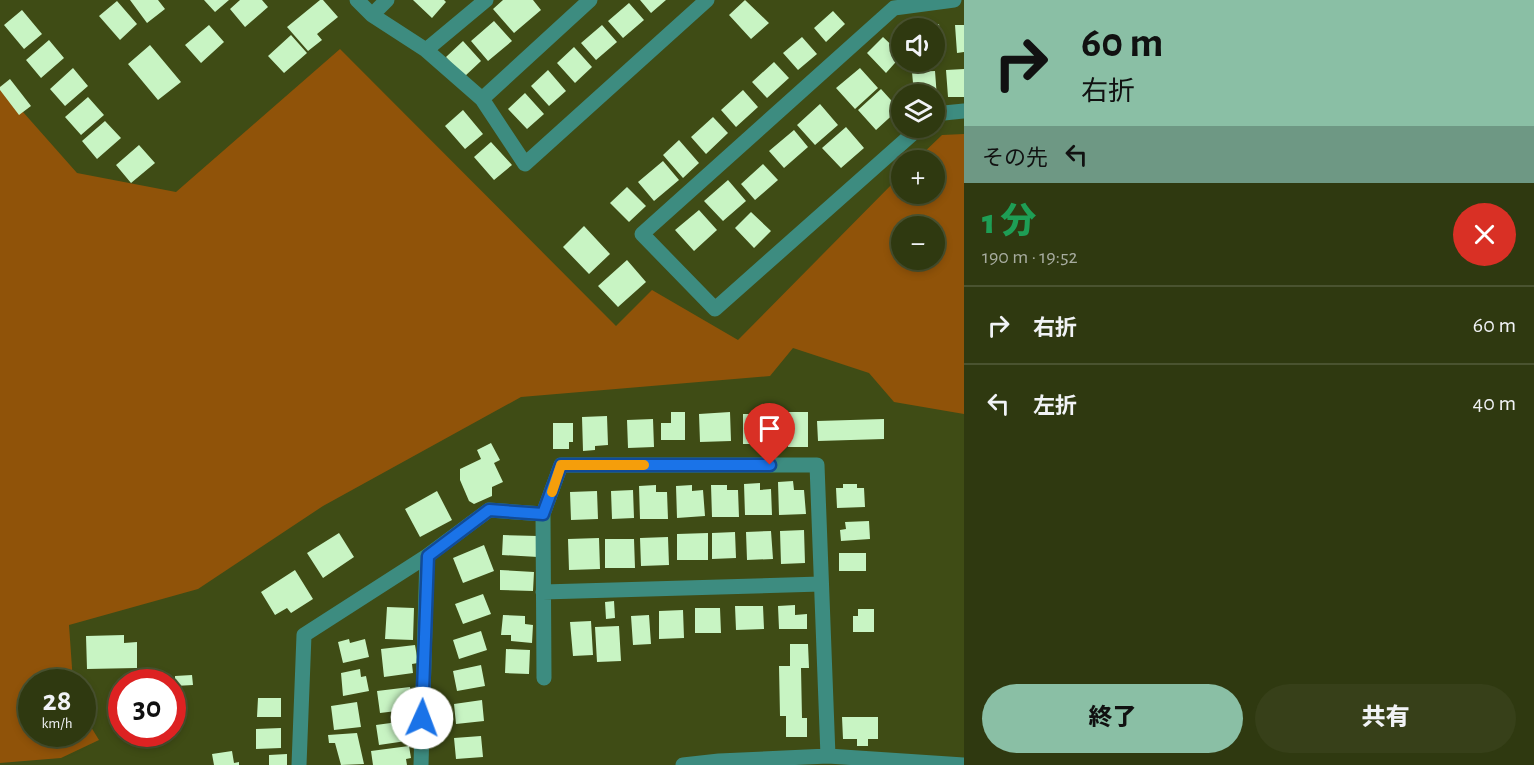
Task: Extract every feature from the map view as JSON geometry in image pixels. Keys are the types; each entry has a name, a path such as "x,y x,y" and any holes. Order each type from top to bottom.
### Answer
{"street":[{"path":"357,0 372,15 426,50 482,99 525,164 707,0"},
{"path":"372,15 387,0"},
{"path":"426,50 486,0"},
{"path":"482,99 590,0"},
{"path":"908,138 716,309 642,234 894,8 954,0"},
{"path":"945,113 964,111"},
{"path":"544,678 543,514 561,465 817,465 828,756"},
{"path":"299,765 304,635 428,556 489,510 543,514"},
{"path":"421,765 428,556"},
{"path":"543,592 821,584"},
{"path":"683,765 719,760 828,756 964,765"}],"shaded area":[{"path":"340,49 616,326 652,290 738,340 891,185 891,204 945,204 945,150 926,150 939,138 945,138 945,135 964,134 964,414 894,402 869,373 793,348 770,376 521,397 323,506 198,589 69,625 72,669 18,669 18,747 84,747 61,758 0,763 0,86 77,173 176,192"}],"building":[{"path":"130,0 158,0 165,9 147,23"},
{"path":"204,0 229,0 215,12"},
{"path":"240,0 262,0 268,7 245,27 230,9"},
{"path":"320,0 323,0 338,17 317,34 322,40 308,51 287,27"},
{"path":"413,0 444,0 446,2 432,18"},
{"path":"503,0 533,0 541,10 514,33 493,9"},
{"path":"640,0 666,0 651,13"},
{"path":"745,0 769,23 751,39 729,15"},
{"path":"117,1 137,24 120,40 99,16"},
{"path":"629,3 644,20 623,38 608,21"},
{"path":"22,10 42,34 24,49 4,25"},
{"path":"833,11 845,24 826,42 814,28"},
{"path":"494,21 512,41 488,61 471,41"},
{"path":"209,25 224,42 201,63 185,45"},
{"path":"602,25 617,42 596,60 581,43"},
{"path":"955,25 964,25 964,52 957,53"},
{"path":"291,35 307,53 284,73 268,56"},
{"path":"802,37 817,54 798,70 783,53"},
{"path":"883,37 891,45 891,67 886,73 867,53"},
{"path":"49,40 64,58 41,78 26,60"},
{"path":"463,41 481,61 464,77 446,57"},
{"path":"150,45 181,82 158,100 128,64"},
{"path":"574,47 592,67 575,83 557,63"},
{"path":"774,62 789,78 767,98 752,82"},
{"path":"73,68 88,86 65,106 50,89"},
{"path":"860,68 878,88 855,109 836,88"},
{"path":"964,69 964,97 948,97 946,70"},
{"path":"548,70 566,91 549,106 531,86"},
{"path":"912,72 935,72 936,84 913,84"},
{"path":"10,79 31,106 19,115 0,90 0,87"},
{"path":"881,89 891,100 891,116 876,130 858,110"},
{"path":"743,90 758,107 736,127 721,110"},
{"path":"525,93 544,114 527,129 508,109"},
{"path":"88,97 104,115 81,135 65,117"},
{"path":"820,104 838,125 815,145 797,125"},
{"path":"463,110 483,134 465,149 445,126"},
{"path":"713,117 728,133 706,154 691,137"},
{"path":"105,121 121,138 97,159 82,141"},
{"path":"846,127 864,148 841,168 822,148"},
{"path":"794,130 808,147 784,168 769,151"},
{"path":"679,140 699,163 683,178 663,155"},
{"path":"491,142 512,165 494,180 474,157"},
{"path":"139,145 155,163 131,183 116,165"},
{"path":"663,161 679,180 654,201 638,182"},
{"path":"763,164 778,180 755,200 741,184"},
{"path":"728,180 746,201 723,221 704,201"},
{"path":"627,187 646,206 629,222 610,203"},
{"path":"699,210 717,230 694,251 675,230"},
{"path":"751,212 771,231 754,248 735,228"},
{"path":"584,226 610,254 589,274 563,247"},
{"path":"627,260 646,282 618,307 598,286"},
{"path":"671,412 685,412 685,440 661,440 661,423 671,423"},
{"path":"730,412 731,441 700,442 699,414"},
{"path":"777,412 808,412 808,447 788,447 788,427 777,427"},
{"path":"743,414 772,414 772,444 743,444"},
{"path":"607,416 608,445 595,446 595,450 583,451 582,417"},
{"path":"653,419 654,447 628,448 627,420"},
{"path":"884,419 884,439 818,441 817,421"},
{"path":"553,423 573,423 573,442 569,442 569,449 553,449"},
{"path":"491,443 500,460 494,463 503,482 492,487 492,496 474,504 469,501 460,480 460,469 481,459 477,450"},
{"path":"793,481 794,490 804,490 806,514 779,515 778,482"},
{"path":"760,483 760,490 771,489 772,515 745,515 744,484"},
{"path":"843,484 857,484 857,488 864,488 865,507 837,508 836,488 843,488"},
{"path":"656,485 656,492 667,492 668,519 640,519 639,486"},
{"path":"692,485 692,491 703,490 705,516 677,518 676,486"},
{"path":"711,485 727,485 727,490 738,490 739,517 712,517"},
{"path":"633,490 634,518 612,519 611,491"},
{"path":"437,491 452,520 420,537 405,509"},
{"path":"597,491 598,519 571,520 570,492"},
{"path":"869,521 870,539 841,541 840,530 846,529 845,522"},
{"path":"804,530 805,563 781,564 780,531"},
{"path":"771,531 773,559 747,560 746,532"},
{"path":"735,532 736,558 712,559 712,533"},
{"path":"339,533 354,557 323,578 307,553"},
{"path":"708,533 708,560 677,560 677,534"},
{"path":"503,535 538,536 538,557 502,555"},
{"path":"668,537 669,565 641,566 640,538"},
{"path":"599,538 600,569 569,570 568,539"},
{"path":"605,539 634,539 635,568 605,568"},
{"path":"484,545 494,571 463,583 453,558"},
{"path":"839,553 866,553 866,571 839,571"},
{"path":"295,570 313,599 291,613 287,608 275,615 261,592"},
{"path":"500,570 534,572 533,591 500,590"},
{"path":"483,594 491,614 463,624 455,604"},
{"path":"614,601 615,618 606,619 605,602"},
{"path":"795,605 795,615 807,614 807,629 779,629 778,606"},
{"path":"735,606 763,606 764,629 736,630"},
{"path":"387,607 414,608 413,640 385,639"},
{"path":"695,608 720,608 721,633 695,633"},
{"path":"858,609 874,609 874,632 853,632 853,616 858,616"},
{"path":"683,610 684,638 659,639 659,611"},
{"path":"503,615 525,616 525,624 533,625 532,643 511,641 511,635 501,635"},
{"path":"649,615 651,644 633,645 631,616"},
{"path":"591,621 593,655 573,656 570,622"},
{"path":"619,626 621,661 597,662 595,627"},
{"path":"481,631 487,650 459,659 453,640"},
{"path":"124,635 124,643 137,642 137,668 87,669 86,636"},
{"path":"349,639 350,643 365,639 369,657 343,663 338,642"},
{"path":"790,644 808,644 809,668 801,668 802,718 807,718 807,737 786,737 786,716 780,716 779,666 790,666"},
{"path":"415,645 418,663 412,664 413,673 384,677 381,649"},
{"path":"506,649 530,650 529,674 505,673"},
{"path":"481,665 485,686 457,691 453,671"},
{"path":"360,669 361,677 366,676 369,691 343,696 341,673"},
{"path":"186,675 192,675 193,685 186,685"},
{"path":"410,687 413,709 380,713 377,691"},
{"path":"258,698 281,698 281,717 257,717"},
{"path":"482,700 484,721 456,724 454,704"},
{"path":"357,702 361,727 334,730 331,706"},
{"path":"413,712 415,723 404,724 406,741 379,745 376,725 398,722 398,714"},
{"path":"842,717 878,717 878,739 868,739 868,746 857,746 857,739 843,739"},
{"path":"281,728 281,748 256,749 256,729"},
{"path":"357,733 364,764 341,765 335,743 329,743 328,735"},
{"path":"481,736 483,757 456,759 454,738"},
{"path":"409,746 411,758 406,759 407,765 373,765 371,751"},
{"path":"232,751 234,763 239,762 239,765 214,765 212,754"},
{"path":"287,754 287,765 269,765 269,755"}],"slow traffic":[{"path":"552,492 561,465 644,465"}],"route":[{"path":"422,718 428,556 489,510 543,514 561,465 770,465"}]}
